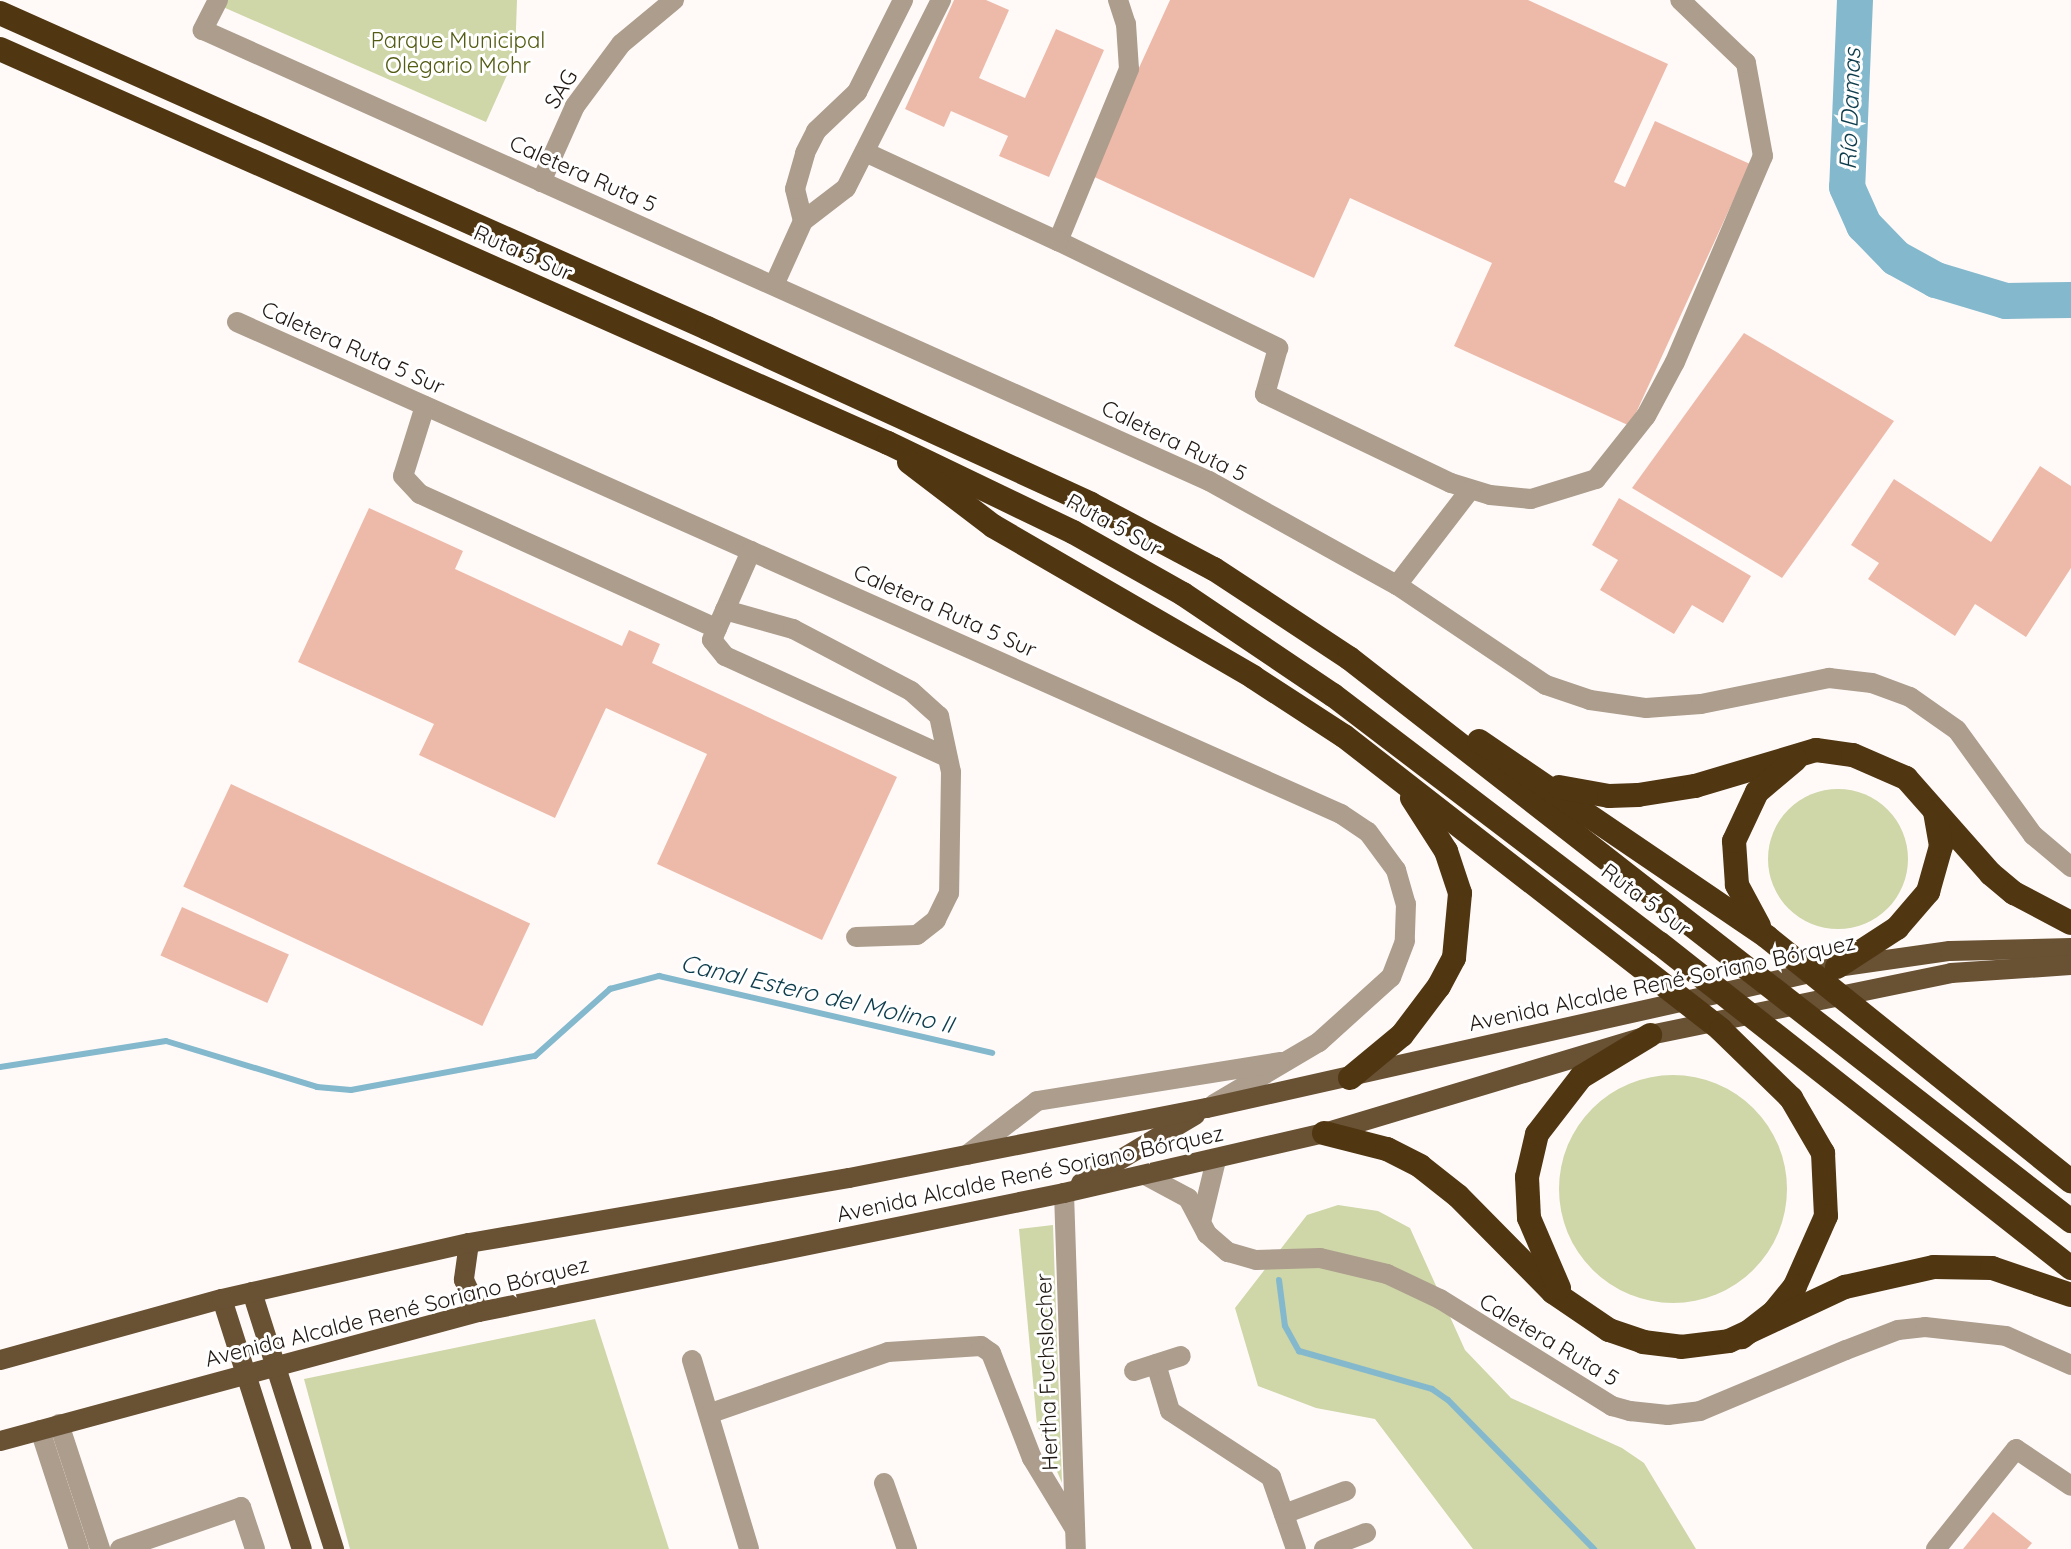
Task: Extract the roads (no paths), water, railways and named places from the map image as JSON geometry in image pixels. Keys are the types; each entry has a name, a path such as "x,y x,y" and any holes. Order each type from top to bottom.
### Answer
{"highway":[{"name":"Ruta 5 Sur","path":"0,13 1091,504 1214,569 1349,658 1806,1011 2071,1221"},
{"name":"Ruta 5 Sur","path":"11,54 888,443 1073,532 1234,626 1659,943 2071,1268"},
{"path":"888,443 993,526 1253,677 1394,774 1721,1030 1801,1111 1819,1142 1828,1179 1823,1230 1804,1272 1774,1312 1742,1337"},
{"path":"1349,658 1540,780 1763,932 2071,1181"},
{"path":"1540,780 1585,794 1638,795 1695,786 1816,750 1853,755 1889,768 1929,800 1991,874 2014,893 2071,923"},
{"path":"1763,932 1734,875 1737,831 1763,785 1816,750"},
{"path":"1350,1078 1386,1050 1429,1002 1454,958 1460,893 1446,851 1394,774"},
{"path":"1837,967 1897,928 1928,892 1941,846 1929,800"},
{"path":"1582,1314 1557,1285 1535,1240 1527,1205 1529,1162 1543,1120 1569,1088 1650,1035"},
{"path":"1324,1133 1387,1149 1429,1172 1534,1275 1582,1314 1618,1334 1657,1345 1696,1346 1742,1337 1845,1287 1924,1268 1992,1268 2071,1295"},
{"path":"2025,1143 2071,1164"}],"main road":[{"name":"Avenida Alcalde René Soriano Bórquez","path":"0,1360 222,1299 469,1243 967,1155 1207,1108 1837,967 1950,951 2071,948"},
{"name":"Avenida Alcalde René Soriano Bórquez","path":"0,1441 246,1371 479,1312 1216,1160 1324,1133 1650,1035 1769,1008 1951,973 2071,965"},
{"path":"1064,1193 1207,1108"},
{"path":"469,1243 464,1280 479,1312"},
{"path":"252,1292 334,1549"},
{"path":"222,1299 302,1549"}],"street":[{"name":"Caletera Ruta 5","path":"218,0 203,30 775,283 1209,481 1397,585 1527,676 1590,700 1646,708 1688,706 1829,678 1892,689 1957,730 2033,835 2071,867"},
{"name":"SAG","path":"541,182 575,106 621,44 674,0"},
{"path":"803,221 795,189 805,153 816,131 857,92 903,0"},
{"path":"775,283 803,221 846,188 941,0"},
{"path":"1058,241 1129,69 1126,24 1118,0"},
{"path":"865,152 1278,348 1265,394 1470,490 1531,499 1551,497 1596,479 1646,416 1675,362 1763,156 1746,63 1680,0"},
{"name":"Caletera Ruta 5 Sur","path":"237,322 1327,808 1368,832 1389,856 1402,885 1407,923 1400,959 1366,1004 1293,1060 1207,1108"},
{"path":"425,406 403,476 420,494 721,620 793,629 911,691 939,716 947,757 949,893 936,920 917,935 856,937"},
{"path":"1397,585 1470,490"},
{"path":"751,551 712,640 725,656 947,757"},
{"name":"Caletera Ruta 5 Sur","path":"967,1155 1037,1101 1293,1060"},
{"path":"1202,1218 1216,1160"},
{"name":"Caletera Ruta 5","path":"1145,1175 1188,1198 1216,1243 1242,1258 1320,1258 1414,1285 1612,1406 1649,1415 1715,1407 1898,1330 1979,1330 2032,1345 2071,1365"},
{"name":"Hertha Fuchslocher","path":"1064,1193 1076,1539"},
{"path":"711,1413 888,1352 981,1346 991,1353 1032,1458 1076,1539"},
{"path":"1134,1371 1181,1356"},
{"path":"692,1360 711,1413 749,1549"},
{"path":"1156,1364 1170,1411 1271,1477 1296,1549"},
{"path":"50,1427 79,1549"},
{"path":"50,1427 100,1549"},
{"path":"1936,1549 2016,1449 2071,1486"},
{"path":"884,1483 907,1549"},
{"path":"1284,1514 1346,1491"},
{"path":"120,1549 241,1507 255,1549"},
{"path":"1324,1549 1366,1533"}],"waterway":[{"name":"Río Damas","path":"1855,0 1847,187 1864,225 1896,258 1936,280 2006,301 2071,300"},
{"name":"Canal Estero del Molino II","path":"0,1067 166,1041 317,1087 351,1090 535,1056 610,989 659,976 992,1053"},
{"name":"Canal Estero del Molino II","path":"1279,1280 1285,1326 1299,1351 1432,1389 1448,1400 1594,1549"}],"park label":[{"name":"Parque Municipal Olegario Mohr","path":"458,52"}]}
